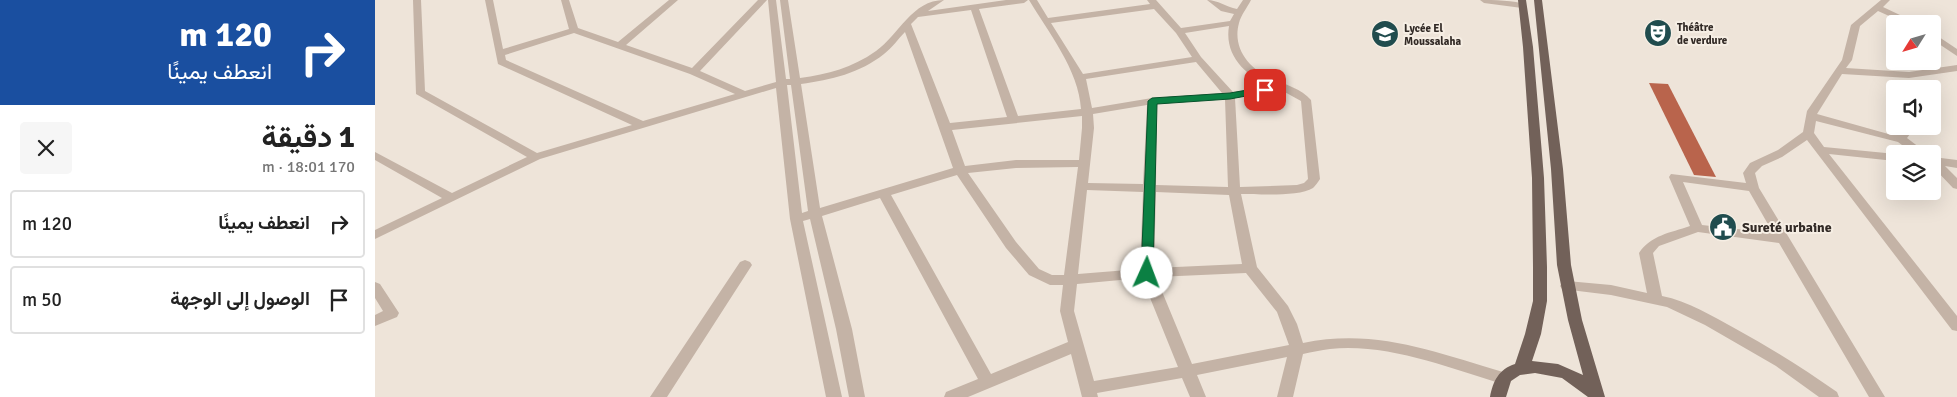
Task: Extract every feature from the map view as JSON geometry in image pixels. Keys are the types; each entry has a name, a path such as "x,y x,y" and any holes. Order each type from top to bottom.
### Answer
{"main road":[{"path":"1538,0 1567,286 1585,359 1598,397"},
{"path":"1522,2 1528,47 1538,178 1540,267 1540,301 1533,334 1522,368"},
{"path":"1498,397 1498,387 1503,378 1522,368 1537,366 1570,375 1585,384 1598,397"}],"street":[{"path":"417,0 420,92 536,157"},
{"path":"489,0 501,62 642,125"},
{"path":"565,0 574,30"},
{"path":"620,45 674,0"},
{"path":"693,72 763,0"},
{"path":"773,0 796,219 834,397"},
{"path":"784,0 815,215 844,329 857,397"},
{"path":"375,235 536,157 782,83 821,78 853,69 881,52 914,16 940,0"},
{"path":"914,16 1024,0"},
{"path":"1033,0 1080,77 1085,97 1088,128 1067,311 1089,392 1297,348 1345,343 1394,347 1503,378"},
{"path":"1211,0 1224,9 1240,12"},
{"path":"1080,186 1233,191 1298,189 1308,186 1314,179 1306,100 1259,77 1247,67 1233,48 1234,23 1247,0"},
{"path":"1484,0 1522,2"},
{"path":"1887,0 1856,25 1847,60 1810,116 1808,133 1957,326"},
{"path":"1045,21 1153,3 1179,30 1198,60 1230,96 1233,191 1251,268 1283,310 1291,324 1297,348 1285,397"},
{"path":"974,7 1014,121"},
{"path":"1876,7 1894,15"},
{"path":"1179,30 1234,23"},
{"path":"907,25 946,127 960,170 1011,245 1034,272 1050,280 1070,280 1147,273 1251,268"},
{"path":"499,54 574,30 693,72 744,94"},
{"path":"1941,42 1957,53"},
{"path":"1941,45 1946,45"},
{"path":"1080,77 1198,60"},
{"path":"1841,71 1909,74 1957,68"},
{"path":"946,127 1087,112 1152,101 1230,96 1282,87"},
{"path":"1152,101 1147,273 1198,397"},
{"path":"1810,116 1881,136 1901,139 1909,145"},
{"path":"1808,133 1777,156 1761,161 1751,167 1749,173 1753,188 1877,397"},
{"path":"1901,139 1904,135"},
{"path":"1820,150 1886,156"},
{"path":"375,155 452,198"},
{"path":"1957,164 1933,161 1957,185"},
{"path":"796,219 815,215 960,170 1016,164 1083,163"},
{"path":"1697,228 1675,177 1753,188"},
{"path":"884,193 987,382"},
{"path":"1655,299 1646,253 1654,243 1697,228 1784,240"},
{"path":"659,397 745,265"},
{"path":"1567,286 1611,290 1671,303 1710,321 1782,362 1831,397"},
{"path":"375,287 392,313 375,321"},
{"path":"952,397 1076,344"}],"building":[{"path":"1649,83 1668,84 1716,177 1694,175"}],"place":[{"name":"Théâtre de verdure","path":"1658,33"},
{"name":"Lycée El Moussalaha","path":"1385,34"},
{"name":"Sureté urbaine","path":"1723,227"}],"route":[{"path":"1147,273 1152,101 1230,96 1265,90"}]}
